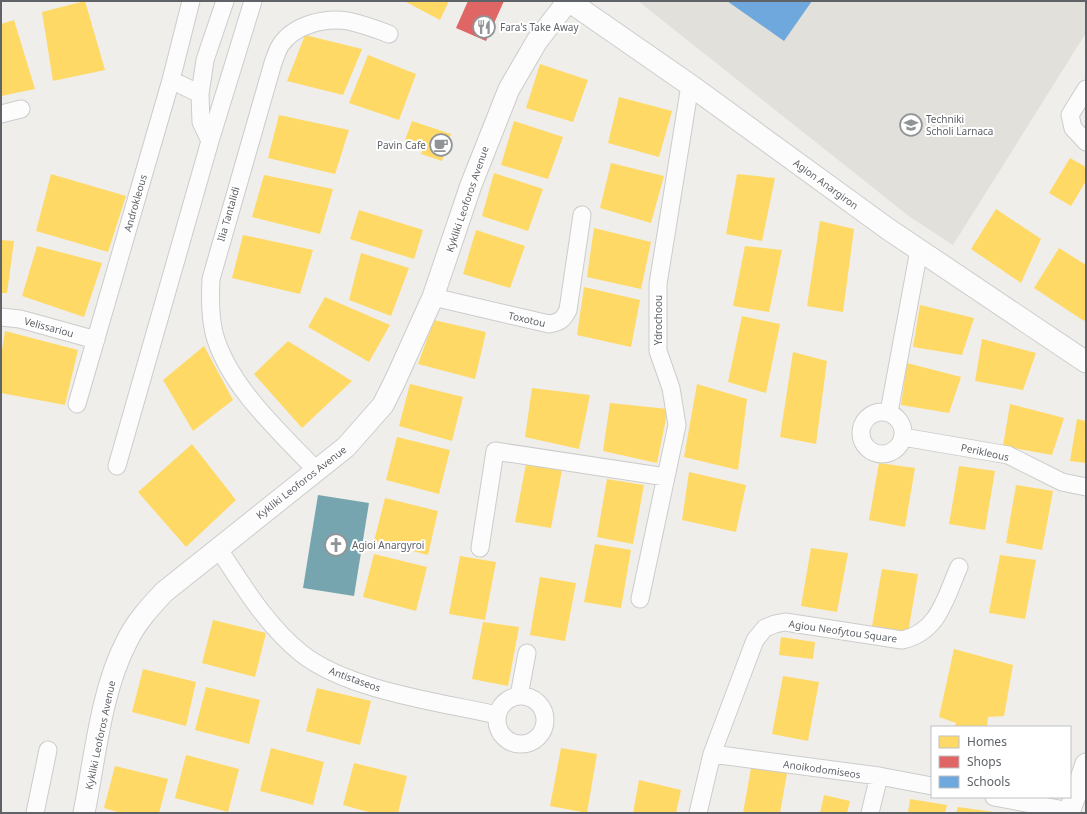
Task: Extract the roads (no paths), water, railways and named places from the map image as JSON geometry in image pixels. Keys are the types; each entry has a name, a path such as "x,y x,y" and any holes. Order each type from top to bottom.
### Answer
{"street":[{"name":"Androkleous","path":"77,404 171,80 191,1"},
{"path":"210,141 201,122 200,94 205,60 225,1"},
{"path":"117,466 210,141 253,1"},
{"name":"Agion Anargiron","path":"568,1 690,85 882,225 1086,362"},
{"name":"Kykliki Leoforos Avenue","path":"84,813 107,696 112,676 127,640 149,607 164,592 346,447 383,405 399,374 433,297 471,184 509,89 537,41 568,1"},
{"name":"Ilia Tantalidi","path":"317,471 255,404 229,368 214,333 210,300 211,278 270,71 280,47 289,36 306,26 333,20 348,21 390,34"},
{"path":"171,80 200,94"},
{"name":"Ydrochoou","path":"640,599 677,425 671,388 658,351 658,284 690,85"},
{"path":"1086,88 1070,115 1073,128 1086,142"},
{"path":"1,114 21,109"},
{"name":"Toxotou","path":"433,297 549,324 564,319 568,310 582,215"},
{"path":"889,412 919,250"},
{"name":"Velissariou","path":"1,317 20,319 96,340"},
{"path":"874,412 889,412 900,422 903,437 897,448 885,454 872,452 863,443 860,429 868,416 874,412"},
{"name":"Perikleous","path":"903,437 1008,456 1062,482 1086,487"},
{"path":"480,548 495,451 666,477"},
{"name":"Antistaseos","path":"218,548 258,606 280,632 301,653 321,666 362,683 497,716"},
{"name":"Agiou Neofytou Square","path":"698,813 712,754 755,640 765,628 774,624 785,622 902,640 914,637 935,621 959,567"},
{"path":"519,696 527,652"},
{"path":"519,696 528,697 535,701 543,711 545,724 542,732 536,739 529,743 512,743 505,739 497,724 497,716 505,702 519,696"},
{"path":"35,813 48,750"},
{"name":"Anoikodomiseos","path":"712,754 879,776 931,786"},
{"path":"999,798 1069,812 1086,764"},
{"path":"870,813 879,776"}],"place":[{"name":"Fara's Take Away","path":"484,27"},
{"name":"Techniki Scholi Larnaca","path":"911,125"},
{"name":"Pavin Cafe","path":"441,145"},
{"name":"Agioi Anargyroi","path":"336,545"}]}
